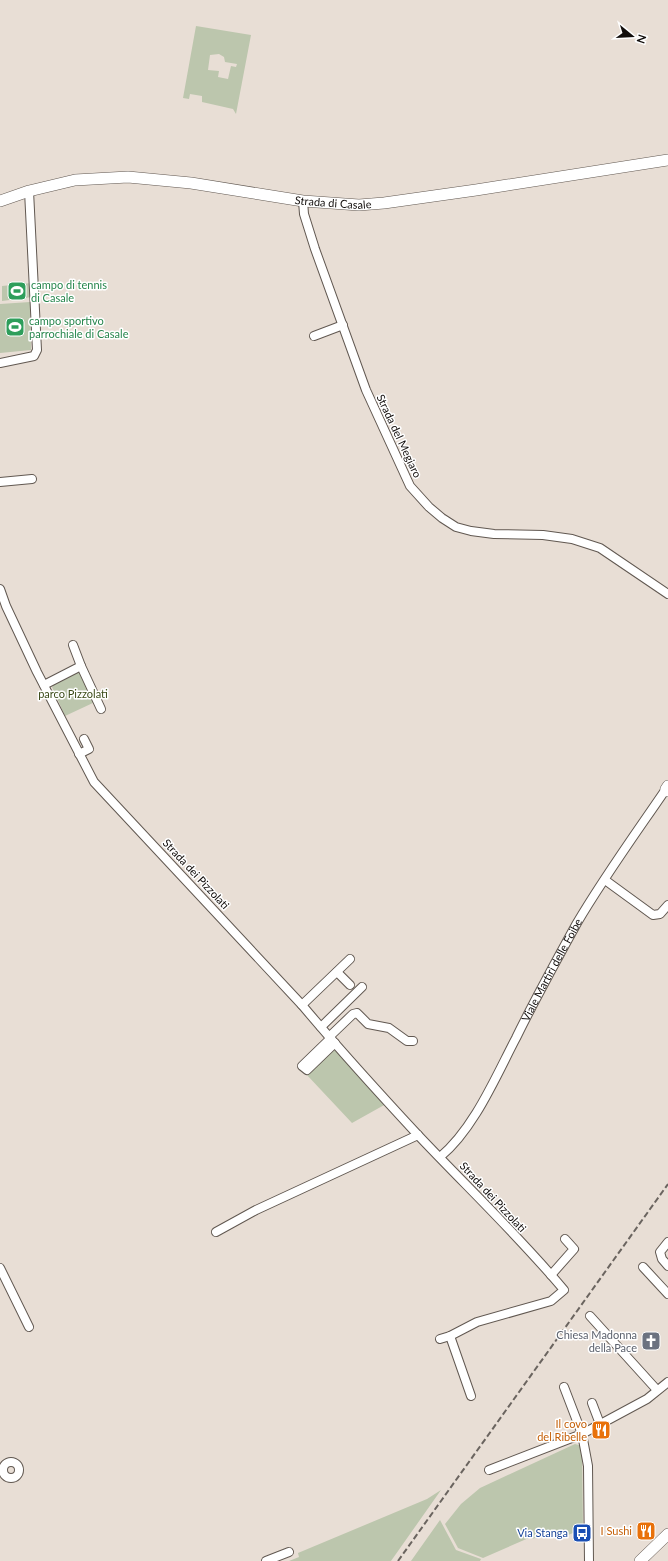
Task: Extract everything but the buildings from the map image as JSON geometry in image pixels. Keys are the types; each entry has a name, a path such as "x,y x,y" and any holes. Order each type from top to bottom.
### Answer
{"street":[{"name":"Strada di Casale","path":"0,201 29,191 76,180 128,177 191,183 303,201 359,205 384,203 668,160"},
{"path":"0,363 34,356 37,350 29,191"},
{"name":"Strada del Megiaro","path":"303,201 304,214 315,249 366,390 410,486 429,507 456,527 471,531 494,534 543,534 572,539 600,548 668,594"},
{"path":"314,336 342,325"},
{"path":"0,482 32,479"},
{"name":"Strada dei Pizzolati","path":"0,589 6,606 44,685 94,782 302,1005 418,1135 564,1290 551,1301 477,1322 450,1336"},
{"path":"73,645 101,709"},
{"path":"44,685 81,666"},
{"path":"80,754 89,749 84,739"},
{"name":"Viale Martiri delle Foibe","path":"440,1157 451,1147 478,1110 578,923 605,880 667,789"},
{"path":"605,880 653,915 660,914 668,905"},
{"path":"302,1005 350,959"},
{"path":"337,972 350,985"},
{"path":"321,1027 362,987"},
{"path":"302,1066 307,1070 331,1039 353,1014 357,1013 368,1024 389,1028 407,1042 413,1041"},
{"path":"216,1232 252,1209 418,1135"},
{"path":"551,1275 574,1249 565,1239"},
{"path":"668,1242 660,1252 662,1260 668,1266"},
{"path":"644,1267 668,1294"},
{"path":"0,1268 29,1327"},
{"path":"590,1316 657,1390"},
{"path":"440,1339 450,1336 471,1396"},
{"path":"489,1470 582,1434 647,1399 668,1382"},
{"path":"564,1387 582,1434 588,1466 588,1561"},
{"path":"592,1403 600,1424"},
{"path":"640,1561 668,1534"},
{"path":"266,1561 289,1552"}],"green space":[{"path":"196,26 251,35 236,114 233,109 202,102 202,96 190,94 189,99 183,98","holes":["219,54 224,57 225,62 237,64 236,67 231,66 228,79 218,77 219,71 208,70 210,55"]},
{"name":"campo di tennis di Casale","path":"31,283 32,297 2,301 2,286"},
{"name":"campo sportivo parrochiale di Casale","path":"30,302 31,350 0,353 0,304"},
{"name":"parco Pizzolati","path":"79,672 83,676 95,702 65,716 52,687 56,682"},
{"path":"333,1047 386,1104 352,1123 306,1074"},
{"path":"575,1444 582,1446 583,1529 568,1535 552,1533 532,1539 531,1537 483,1558 458,1548 445,1524 461,1504 480,1488"},
{"path":"441,1490 391,1561 289,1561 299,1557 298,1553 427,1499"},
{"path":"440,1520 456,1550 481,1559 480,1561 411,1561"}],"railway":[{"path":"398,1561 668,1184"}],"place":[{"name":"campo di tennis di Casale","path":"17,291"},
{"name":"campo sportivo parrochiale di Casale","path":"15,327"},
{"name":"Chiesa Madonna della Pace","path":"651,1341"},
{"name":"Il covo del Ribelle","path":"601,1430"},
{"name":"I Sushi","path":"646,1531"},
{"name":"Via Stanga","path":"582,1533"}]}
